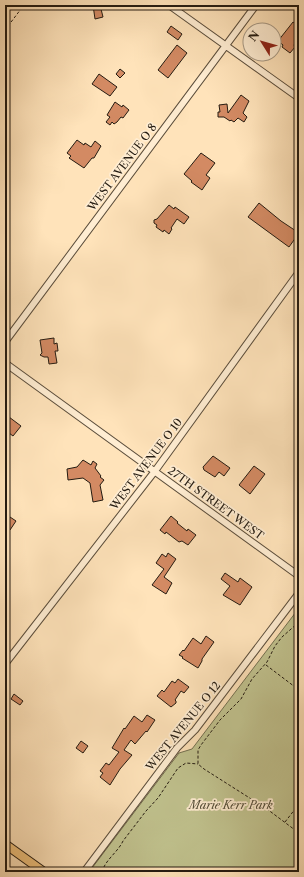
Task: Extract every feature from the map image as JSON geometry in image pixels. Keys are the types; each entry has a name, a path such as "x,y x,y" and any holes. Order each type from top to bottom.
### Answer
{"main road":[{"path":"5,844 44,872"}],"street":[{"path":"169,5 299,98"},
{"name":"WEST AVENUE O 8","path":"5,342 256,5"},
{"name":"WEST AVENUE O 10","path":"5,664 154,471 299,272"},
{"name":"27TH STREET WEST","path":"5,363 299,576"},
{"name":"WEST AVENUE O 12","path":"84,872 177,748 195,730 299,593"}],"path":[{"path":"5,30 24,5"},
{"path":"198,764 198,750 201,745 220,720 238,702 252,679 265,665 282,637 299,622"},
{"path":"265,665 299,690"},
{"path":"102,872 105,865 123,841 146,811 160,796 178,768 186,763 198,764 299,833"},
{"path":"285,822 299,804"}],"green space":[{"name":"Marie Kerr Park","path":"299,608 299,872 89,872 179,753 192,749"}],"building":[{"path":"93,5 100,5 103,17 95,19"},
{"path":"293,22 299,26 299,38 294,45 295,47 290,53 282,47 282,36"},
{"path":"171,26 182,34 178,40 167,32"},
{"path":"177,45 187,53 168,78 158,70"},
{"path":"120,69 125,73 120,78 116,74"},
{"path":"99,74 117,87 110,96 92,84"},
{"path":"241,95 249,101 243,113 247,117 244,122 238,118 234,122 224,117 218,117 218,112 220,112 219,105 227,104 228,113"},
{"path":"115,102 122,107 123,105 129,110 123,118 121,117 117,122 114,124 112,122 110,125 106,122 110,117 107,115"},
{"path":"77,140 84,145 85,143 91,147 95,141 101,146 94,158 92,158 84,168 69,158 71,156 67,153"},
{"path":"201,153 215,163 206,175 210,178 202,190 191,182 192,181 184,174"},
{"path":"259,203 299,233 289,247 248,217"},
{"path":"169,205 174,209 175,207 189,217 184,224 177,219 169,234 156,227 157,225 154,223 154,220 157,219"},
{"path":"54,338 54,344 57,343 58,351 55,351 57,363 49,364 48,357 40,355 42,353 40,340"},
{"path":"5,414 21,426 13,436 9,433 5,438"},
{"path":"213,456 230,468 224,476 219,472 215,477 204,470 203,467"},
{"path":"83,460 91,465 93,461 97,464 95,468 101,476 100,477 104,480 100,485 103,500 93,502 90,483 83,478 68,480 67,469 77,467"},
{"path":"254,466 265,474 250,494 239,485"},
{"path":"7,515 16,521 10,530 5,527 5,518"},
{"path":"171,516 187,531 188,529 196,535 188,545 182,541 179,542 166,532 165,534 160,530"},
{"path":"168,553 176,559 164,577 172,583 166,594 152,585 164,569 156,563 162,554 166,557"},
{"path":"225,573 238,582 240,578 252,587 240,605 223,595 230,586 221,579"},
{"path":"206,636 214,642 202,659 198,668 179,655 183,650 184,651 193,638 201,644"},
{"path":"178,679 189,687 184,693 181,691 175,700 176,703 171,707 157,696 162,690 164,692 172,681 175,683"},
{"path":"14,694 23,701 20,705 11,699"},
{"path":"147,715 155,720 147,732 146,731 135,744 131,740 124,750 132,755 120,769 110,785 100,777 103,773 100,771 106,763 109,765 119,752 112,748 124,728 125,729 134,716 142,722"},
{"path":"81,741 88,746 83,753 76,748"}]}
